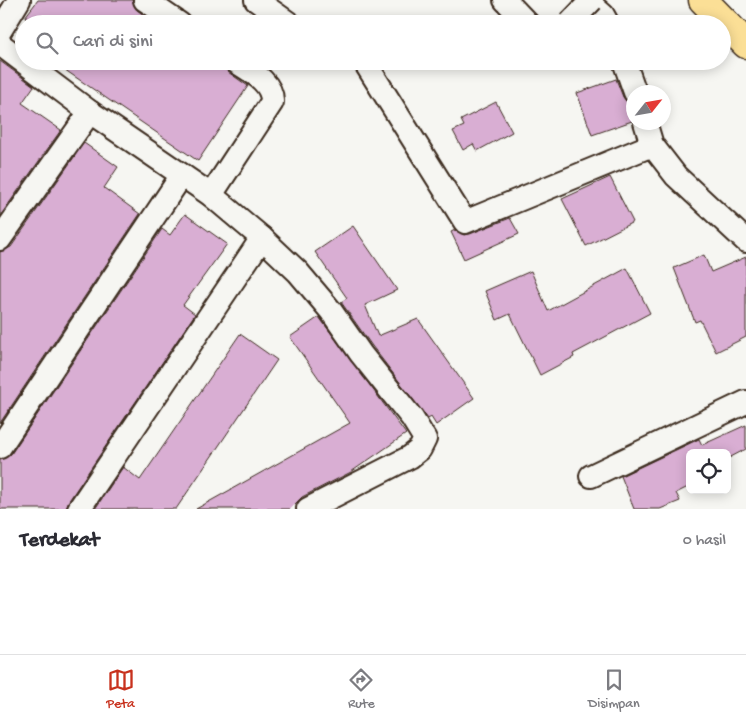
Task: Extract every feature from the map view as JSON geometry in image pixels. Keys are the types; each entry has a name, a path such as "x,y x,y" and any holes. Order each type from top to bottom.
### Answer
{"highway":[{"path":"703,0 718,15"},
{"path":"731,29 746,44"}],"street":[{"path":"0,31 19,0"},
{"path":"145,0 167,15"},
{"path":"256,0 277,15"},
{"path":"505,0 519,15"},
{"path":"586,0 603,15"},
{"path":"577,15 592,0"},
{"path":"0,44 15,55"},
{"path":"34,70 90,112 211,195 262,238 298,272 412,418 425,439 420,449 410,457 308,509"},
{"path":"211,195 272,102 272,94 267,85 247,70"},
{"path":"370,70 465,222 652,145"},
{"path":"627,70 633,85"},
{"path":"0,239 90,112"},
{"path":"647,130 652,145 676,176 746,241"},
{"path":"0,447 182,175"},
{"path":"79,509 262,238"},
{"path":"591,476 746,402"}],"building":[{"path":"38,0 132,0 137,10 144,15 27,15"},
{"path":"0,61 34,86 22,103 61,130 0,216"},
{"path":"65,70 227,70 248,86 198,161"},
{"path":"616,79 626,101 626,123 592,135 577,93"},
{"path":"496,102 512,132 477,151 473,144 463,150 453,131 464,126 461,120"},
{"path":"84,143 118,167 104,188 140,214 0,423 0,252 11,247"},
{"path":"610,177 633,222 586,246 562,199"},
{"path":"185,214 227,244 183,305 195,314 68,502 66,509 0,509 0,460 11,454 162,229 170,235"},
{"path":"510,218 519,234 464,259 451,232 455,230 464,235 470,234"},
{"path":"353,226 397,290 365,305 378,336 418,319 474,398 436,425 431,417 428,419 341,302 347,298 315,252"},
{"path":"704,255 711,272 746,257 746,337 716,352 700,320 695,322 674,268"},
{"path":"627,268 650,313 573,354 574,357 540,375 510,314 497,320 485,291 531,271 548,311"},
{"path":"319,317 406,434 351,472 302,497 290,509 196,509 350,423 290,337"},
{"path":"240,334 277,360 176,509 95,509 123,467 140,480"},
{"path":"746,425 746,449 731,457 731,449 686,449 686,488 676,493 680,501 660,509 634,509 621,476 699,439 702,445"}]}
